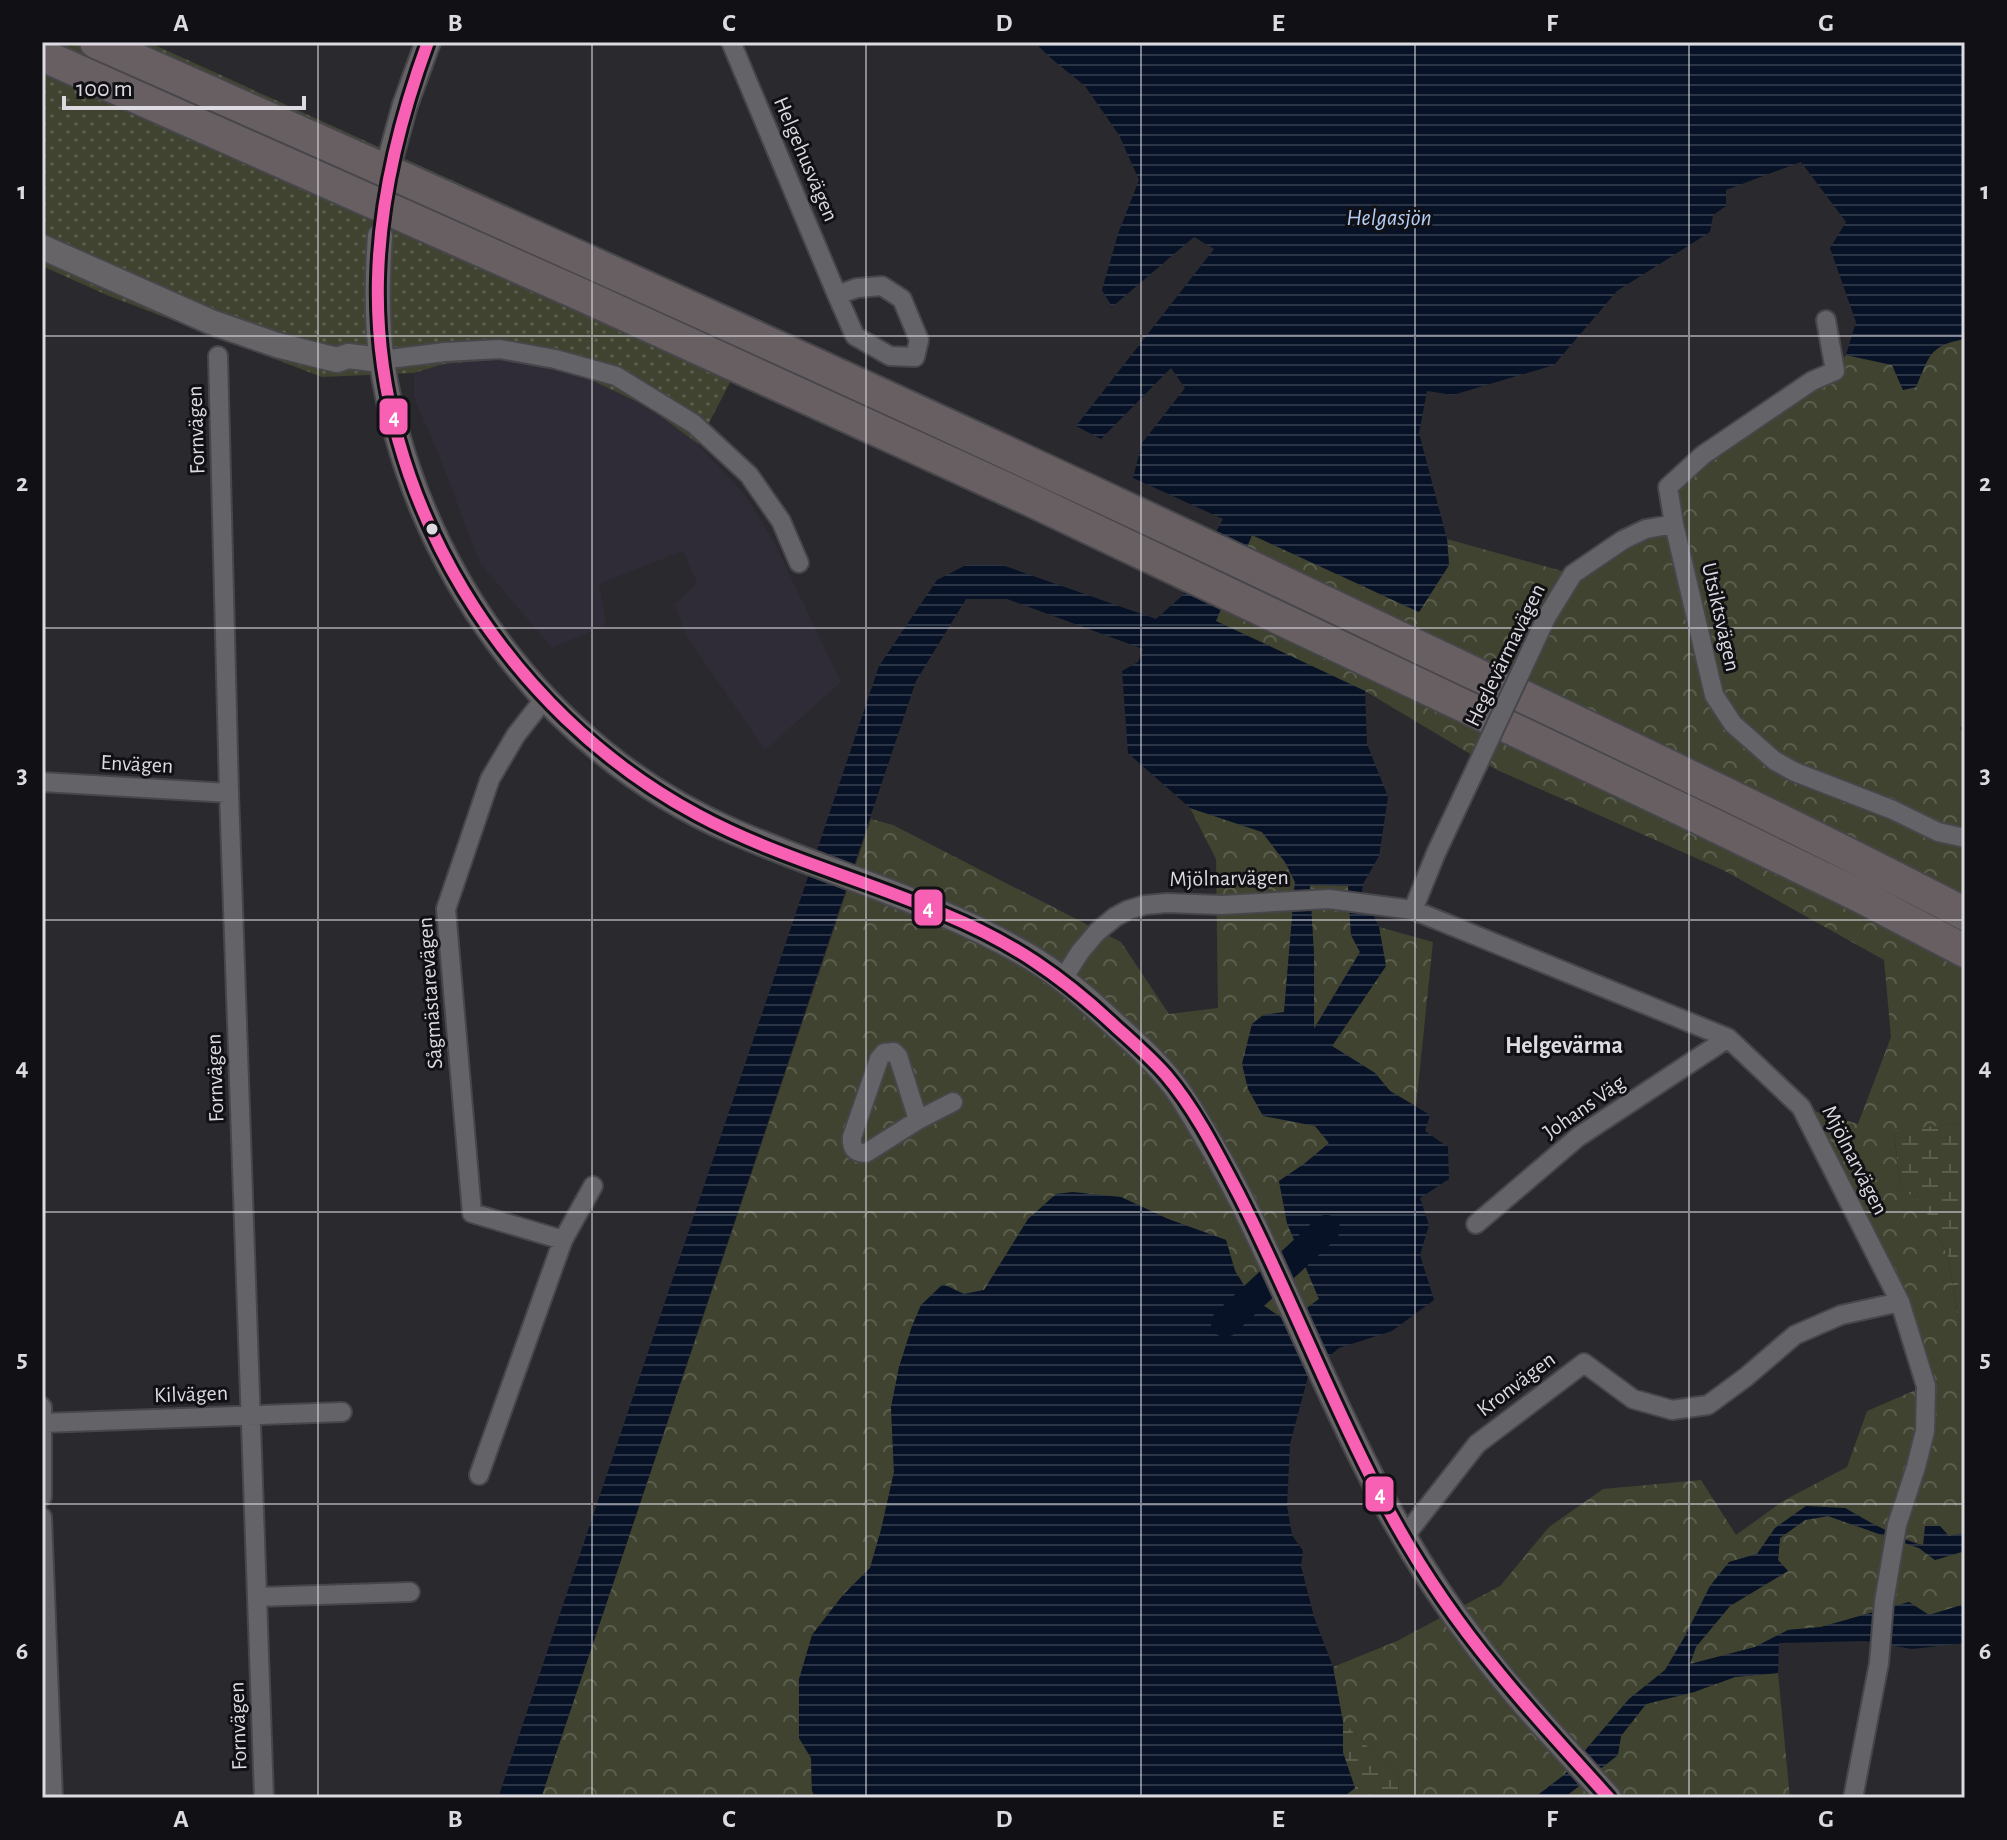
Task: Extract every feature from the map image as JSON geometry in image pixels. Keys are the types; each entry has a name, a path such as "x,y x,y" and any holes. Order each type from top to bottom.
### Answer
{"highway":[{"path":"96,42 600,267 1254,568 1873,866 1965,914"},
{"path":"42,57 599,302 1185,572 1860,896 1965,951"}],"street":[{"path":"391,156 405,105 428,42"},
{"name":"Helgehusvägen","path":"731,42 837,295 855,336 890,356 915,357 919,340 902,299 882,286 857,288 837,295"},
{"path":"380,236 381,360 397,434 423,510 441,551 499,645 545,698 603,751 660,792 730,830 982,932 1025,954 1063,979 1143,1051 1174,1085 1233,1181 1371,1477 1404,1537 1478,1648 1606,1794"},
{"path":"42,247 211,322 277,345 337,360 348,356 381,360 500,349 555,359 616,376 694,424 749,475 781,521 799,563"},
{"path":"1674,524 1668,487 1703,455 1812,381 1835,371 1826,320"},
{"name":"Fornvägen","path":"218,356 229,793 264,1798"},
{"name":"Heglevärmavägen","path":"1413,910 1436,853 1546,618 1573,574 1623,540 1646,529 1674,524"},
{"name":"Utsiktsvägen","path":"1674,524 1714,695 1733,724 1775,761 1795,772 1893,810 1938,832 1965,838"},
{"name":"Sågmästarevägen","path":"545,698 516,735 490,779 446,909 472,1213 563,1240"},
{"name":"Envägen","path":"42,782 229,793"},
{"name":"Mjölnarvägen","path":"1063,979 1097,932 1115,917 1145,905 1222,905 1317,899 1413,910 1728,1038 1801,1107 1900,1302 1926,1386 1925,1431 1897,1525 1884,1602 1879,1663 1853,1798"},
{"name":"Johans Väg","path":"1476,1224 1578,1137 1728,1038"},
{"path":"918,1120 898,1056 894,1052 884,1053 879,1059 852,1137 851,1144 859,1153 866,1153 953,1102"},
{"path":"479,1475 563,1240 593,1186"},
{"name":"Kronvägen","path":"1404,1537 1477,1444 1584,1363 1633,1399 1672,1410 1708,1405 1795,1335 1841,1315 1900,1302"},
{"path":"42,1407 42,1497"},
{"name":"Kilvägen","path":"43,1423 342,1412"},
{"path":"42,1517 53,1798"},
{"path":"257,1597 410,1592"}],"shaded area":[{"path":"508,359 576,373 648,407 698,444 745,495 773,540 841,682 765,750 686,636 675,604 697,583 683,551 599,584 606,625 552,648 480,563 414,398 414,373 444,364"}],"green space":[{"path":"42,42 148,42 762,321 698,444 648,407 576,373 508,359 444,364 414,373 322,377 109,296 42,266"},
{"path":"1965,339 1965,722 1960,728 1965,740 1965,1126 1961,1123 1894,1132 1900,1187 1922,1202 1948,1256 1965,1339 1965,1533 1924,1546 1883,1529 1845,1508 1775,1528 1757,1554 1729,1562 1665,1670 1629,1699 1564,1775 1534,1798 1398,1798 1399,1778 1343,1722 1333,1667 1397,1641 1500,1586 1549,1527 1603,1489 1701,1480 1736,1535 1783,1501 1847,1467 1867,1411 1925,1386 1900,1302 1801,1107 1858,1124 1891,1037 1884,960 1723,870 1497,770 1365,691 1215,621 1252,535 1419,612 1449,565 1447,539 1573,574 1674,524 1668,487 1835,371 1846,355 1892,365 1903,390 1916,387 1928,360 1937,349"},
{"path":"1190,808 1262,832 1285,862 1295,882 1284,1013 1263,1015 1297,1121 1315,1126 1329,1143 1279,1181 1287,1223 1319,1299 1288,1322 1252,1298 1235,1271 1226,1240 1168,1219 1121,1197 1019,1234 984,1290 964,1294 891,1407 894,1472 870,1568 843,1595 812,1635 799,1738 811,1758 812,1791 816,1798 541,1798 871,819 893,825 1121,942 1169,1014 1218,1008 1216,859"},
{"path":"1309,884 1348,886 1351,935 1360,952 1313,1030 1314,955"},
{"path":"1379,927 1433,942 1416,1106 1390,1091 1375,1073 1332,1046 1386,966"},
{"path":"1961,1123 1965,1126 1965,1339 1948,1256 1922,1203 1900,1187 1894,1131"},
{"path":"1828,1516 1919,1548 1935,1560 1965,1551 1965,1604 1929,1615 1909,1602 1821,1627 1788,1630 1755,1647 1689,1665 1695,1647 1730,1606 1788,1571 1778,1560 1780,1538 1805,1520"},
{"path":"1778,1673 1790,1798 1564,1798 1646,1704 1694,1692 1735,1677"},
{"path":"1343,1722 1399,1778 1398,1798 1342,1798 1355,1788 1343,1752"}],"water":[{"name":"Helgasjön","path":"1034,42 1965,42 1965,339 1937,349 1928,360 1916,387 1903,390 1892,365 1846,355 1856,322 1830,248 1846,222 1801,162 1726,190 1726,206 1713,215 1710,232 1617,291 1554,365 1453,395 1427,391 1419,433 1447,539 1449,565 1419,612 1252,535 1216,621 1365,691 1367,744 1388,797 1379,856 1363,884 1362,892 1379,927 1386,966 1332,1046 1375,1073 1390,1091 1430,1115 1425,1131 1448,1147 1449,1179 1420,1198 1429,1225 1420,1255 1434,1300 1392,1331 1339,1348 1309,1373 1290,1444 1287,1506 1292,1535 1303,1551 1301,1566 1314,1617 1333,1667 1343,1722 1343,1753 1355,1788 1342,1798 816,1798 812,1791 811,1758 799,1738 799,1679 812,1635 843,1595 870,1568 894,1472 891,1407 899,1367 921,1305 943,1284 964,1294 984,1290 1028,1219 1056,1194 1073,1192 1121,1197 1168,1219 1226,1240 1235,1271 1252,1298 1288,1322 1319,1299 1287,1223 1279,1181 1329,1143 1315,1126 1263,1116 1248,1089 1242,1064 1252,1024 1263,1015 1284,1012 1295,882 1285,862 1262,832 1190,808 1128,753 1122,671 1138,662 1143,649 1007,599 966,599 916,681 541,1798 498,1798 879,666 937,580 966,565 1002,565 1156,619 1182,596 1223,519 1133,478 1142,443 1185,388 1171,368 1101,439 1076,426 1214,249 1194,237 1112,307 1102,290 1118,234 1139,180 1119,135 1085,86","holes":["1310,885 1348,886 1351,935 1360,952 1314,1029"]},
{"path":"1806,1506 1845,1508 1903,1539 1923,1546 1925,1526 1940,1526 1949,1536 1965,1533 1965,1551 1935,1560 1919,1548 1828,1516 1805,1520 1780,1538 1778,1560 1788,1571 1730,1606 1696,1647 1690,1664 1755,1647 1788,1630 1821,1627 1909,1602 1929,1615 1965,1604 1965,1643 1912,1649 1865,1641 1779,1643 1778,1673 1735,1677 1694,1692 1646,1704 1621,1736 1618,1755 1564,1798 1534,1798 1564,1775 1629,1699 1665,1670 1710,1586 1729,1562 1757,1554 1775,1528"}],"waterway":[{"path":"1225,1323 1326,1229"}],"transit line":[{"name":"4","path":"428,42 400,128 387,187 378,278 382,360 398,440 426,517 463,590 510,658 566,718 629,771 698,815 728,830 944,914 992,936 1056,976 1160,1069 1177,1088 1214,1147 1272,1263 1353,1440 1412,1550 1477,1646 1609,1798"}],"district":[{"name":"Helgevärma","path":"1564,1046"}]}
